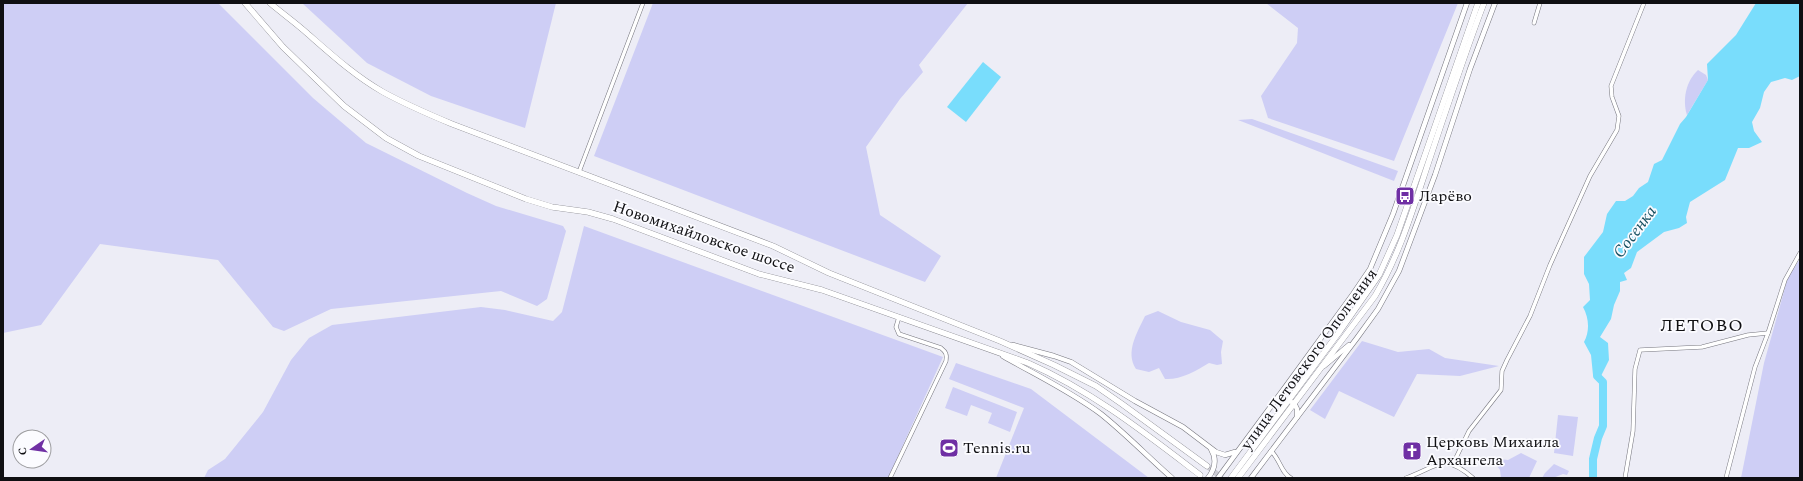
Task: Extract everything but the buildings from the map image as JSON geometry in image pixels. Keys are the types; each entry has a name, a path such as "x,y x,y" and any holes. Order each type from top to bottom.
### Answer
{"main road":[{"name":"Новомихайловское шоссе","path":"245,3 283,48 344,106 386,138 419,156 526,199 552,207 588,212 613,219 759,274 822,290 994,351 1051,373 1089,394 1115,411 1200,475"},
{"name":"Новомихайловское шоссе","path":"270,3 307,33 334,58 382,91 415,108 452,124 773,246 818,269 1000,341 1054,365 1096,386 1206,466"},
{"name":"улица Летовского Ополчения","path":"1238,478 1370,290 1390,254 1478,3"},
{"name":"улица Летовского Ополчения","path":"1231,478 1291,402 1317,372 1375,296 1395,258 1484,3"}],"street":[{"path":"579,172 643,3"},
{"path":"1218,478 1349,300 1370,269 1393,214 1467,3"},
{"path":"1251,478 1357,338 1388,290 1407,252 1470,69 1495,3"},
{"path":"1534,23 1540,3"},
{"path":"1453,464 1469,431 1501,390 1502,371 1530,316 1550,265 1590,176 1617,130 1618,116 1612,97 1611,86 1644,3"},
{"path":"1726,478 1755,367 1768,333 1785,280 1800,253"},
{"path":"890,478 946,361 947,355 941,348 899,334 896,327 899,317"},
{"path":"1625,478 1633,431 1635,368 1640,350 1702,347 1748,335 1768,333"},
{"path":"1317,372 1357,338"},
{"path":"1000,341 1071,362 1135,401 1183,427 1216,452 1230,455 1238,450"},
{"path":"994,351 1079,399 1118,428 1172,478"},
{"path":"1275,401 1284,399 1291,402 1297,409 1296,417"},
{"path":"1208,478 1215,464 1210,447"},
{"path":"1271,451 1276,455 1284,473 1291,478"},
{"path":"1406,478 1443,463 1453,464 1474,478"},
{"path":"1257,478 1258,469"}],"shaded area":[{"path":"3,3 218,3 313,98 366,143 496,206 563,226 566,231 547,299 537,306 501,291 331,309 284,331 273,327 218,260 100,244 41,325 3,333"},
{"path":"302,3 556,3 525,128 431,96 367,63"},
{"path":"653,3 968,3 919,65 923,72 900,99 866,147 880,215 941,256 925,282 594,156"},
{"path":"1266,3 1458,3 1394,161 1268,118 1261,96 1297,43 1298,28"},
{"path":"1698,70 1706,75 1708,80 1687,115 1685,103 1686,91 1694,74"},
{"path":"1252,119 1398,171 1394,181 1238,120"},
{"path":"584,226 943,357 888,478 204,478 208,470 225,459 263,412 291,360 309,338 332,325 481,307 505,310 553,321 562,312"},
{"path":"1800,259 1800,478 1741,478 1764,363 1788,277"},
{"path":"1158,311 1181,322 1210,330 1223,341 1221,352 1222,364 1217,365 1209,363 1188,374 1171,379 1165,379 1159,368 1149,372 1136,369 1132,356 1133,342 1145,316"},
{"path":"1362,341 1398,352 1429,349 1445,358 1499,366 1460,376 1417,374 1394,417 1339,391 1325,419 1310,410"},
{"path":"956,363 1031,389 1149,478 996,478 1024,408 949,379"},
{"path":"953,387 1017,412 1010,432 988,423 992,413 971,405 967,416 945,408"},
{"path":"1558,415 1578,417 1573,456 1554,453"},
{"path":"1521,453 1537,461 1529,478 1501,478 1500,470 1497,466 1500,459 1508,460"},
{"path":"1554,464 1569,471 1567,475 1563,474 1553,478 1542,478 1545,473"}],"water":[{"path":"1756,3 1800,3 1800,76 1792,80 1785,78 1771,82 1764,92 1760,108 1752,122 1754,131 1762,142 1749,148 1738,148 1725,180 1690,202 1686,217 1687,223 1679,228 1664,232 1637,252 1631,268 1624,273 1627,280 1620,282 1620,291 1614,305 1611,319 1600,337 1608,343 1609,360 1601,376 1593,375 1591,355 1584,342 1588,324 1587,316 1583,307 1590,300 1589,284 1584,274 1584,257 1603,232 1607,214 1616,201 1625,201 1633,196 1639,188 1648,182 1654,164 1662,160 1680,124 1686,117 1708,80 1707,64 1736,35"},
{"path":"983,62 1001,77 966,122 947,107"}],"waterway":[{"name":"Сосенка","path":"1593,478 1593,459 1598,438 1603,426 1603,382 1597,376 1597,365"}],"tunnel":[{"path":"1207,466 1222,478"}],"place":[{"name":"Ларёво","path":"1405,196"},
{"name":"Tennis.ru","path":"949,448"},
{"name":"Церковь Михаила Архангела","path":"1412,451"}],"district":[{"name":"ЛЕТОВО","path":"1702,325"}]}
